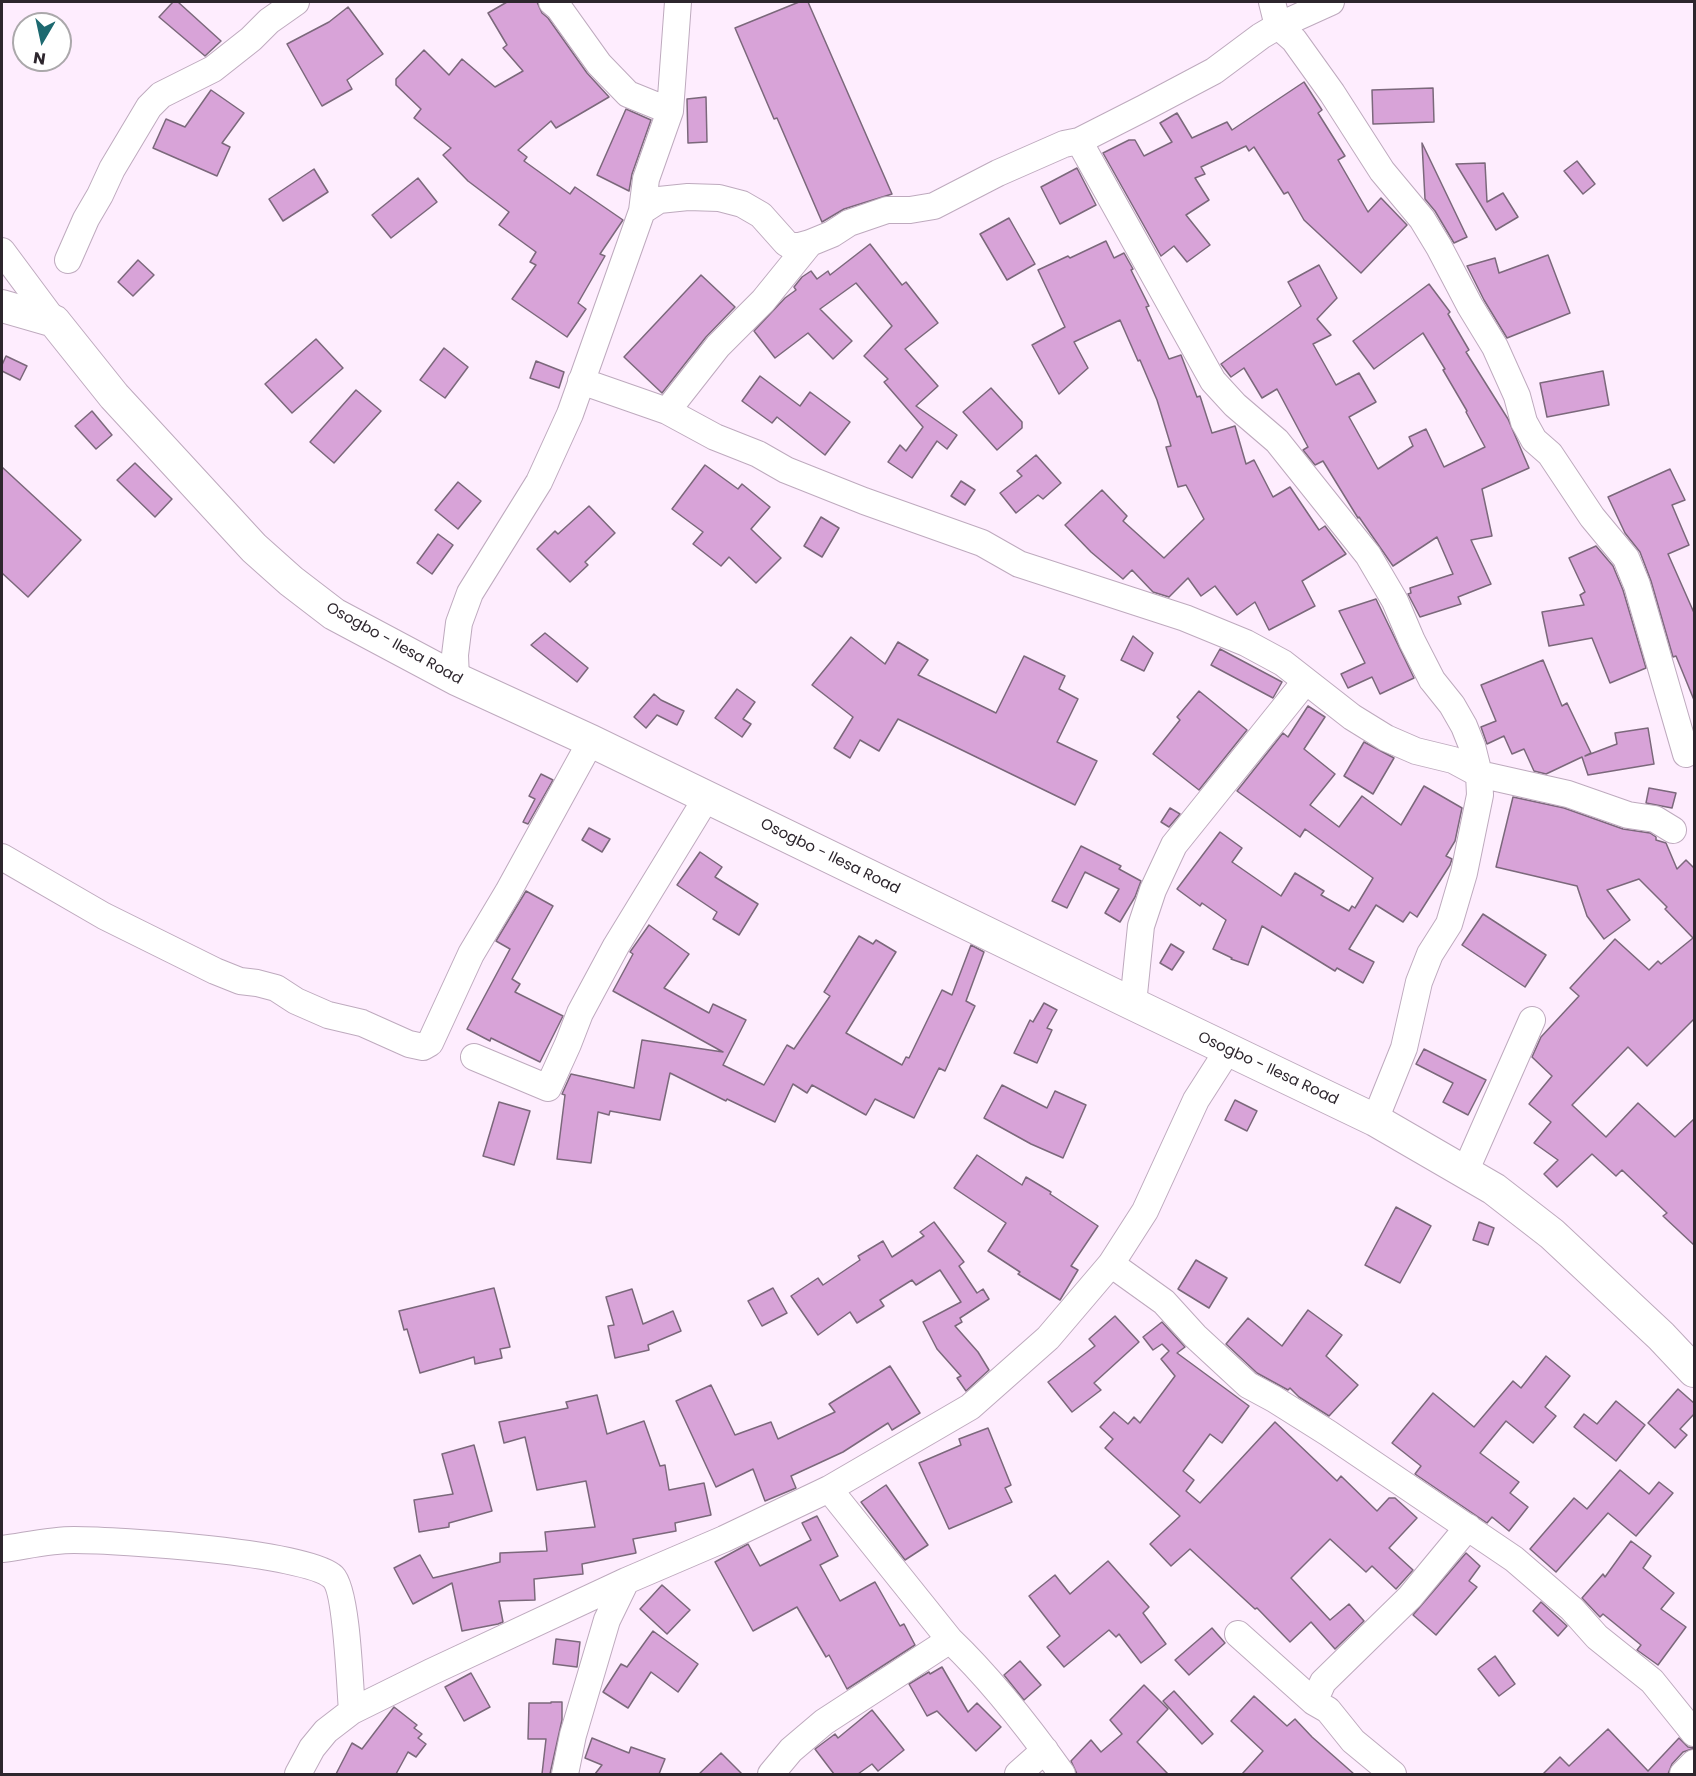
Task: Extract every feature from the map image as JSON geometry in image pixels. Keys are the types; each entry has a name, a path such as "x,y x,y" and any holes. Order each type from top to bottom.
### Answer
{"main road":[{"path":"2,306 54,321"},
{"name":"Osogbo - Ilesa Road","path":"54,321 114,396 254,548 291,581 334,614 456,679 591,741 1375,1120 1494,1189 1552,1234 1695,1371"}],"street":[{"path":"68,260 112,169 148,107 161,95 213,69 251,39 269,21 296,2"},
{"path":"552,2 560,8 599,64 628,94 670,111"},
{"path":"456,679 455,655 459,623 470,593 539,482 570,414 642,211 646,179 670,111 678,2"},
{"path":"642,211 659,200 688,197 719,198 742,204 761,214 791,246 810,243 867,215 887,210 910,210 934,206 998,173 1065,144 1079,141 1214,71 1261,36 1275,14 1331,2"},
{"path":"1275,14 1332,93 1382,171 1422,219 1495,347 1517,396 1524,422 1534,440 1550,454 1592,517 1626,558 1637,585 1686,754"},
{"path":"1079,141 1213,381 1235,405 1277,441 1368,555 1395,601 1431,680 1452,705 1464,726 1462,753 1479,774 1480,795 1464,873 1449,924 1430,954 1419,982 1404,1047 1375,1120"},
{"path":"667,411 718,346 763,300 810,243"},
{"path":"2,251 54,321"},
{"path":"581,381 667,411 716,437 758,454 786,470 864,501 982,543 1018,564 1185,618 1246,643 1283,663 1352,717 1386,738 1416,751 1462,753"},
{"path":"1132,1004 1141,926 1153,890 1174,845 1305,682"},
{"path":"2,857 104,916 215,971 240,981 276,988 296,1001 328,1015 362,1023 409,1044 423,1047 430,1043 471,954 508,892 591,741"},
{"path":"1479,774 1568,794 1628,815 1655,819 1673,830"},
{"path":"474,1056 548,1088 580,1013 616,946 707,797"},
{"path":"1465,1172 1532,1020"},
{"path":"298,1774 312,1748 326,1731 352,1712 431,1672 829,1489 970,1407 1048,1338 1111,1264 1145,1211 1196,1100 1228,1050"},
{"path":"1111,1264 1164,1302 1195,1336 1248,1385 1328,1433 1514,1559 1572,1609 1597,1637 1652,1681 1695,1733"},
{"path":"829,1489 950,1640 971,1660 1045,1750 1062,1774"},
{"path":"1314,1702 1323,1682 1410,1597 1468,1527"},
{"path":"2,1550 72,1540 132,1543 206,1549 317,1568 335,1578 342,1600 352,1712"},
{"path":"566,1774 573,1735 607,1620 626,1581"},
{"path":"1238,1634 1314,1702 1328,1710 1353,1741 1393,1774"},
{"path":"771,1774 791,1750 824,1722 950,1640"},
{"path":"1018,1774 1045,1750"},
{"path":"1683,1774 1695,1763"}],"building":[{"path":"173,2 178,2 221,41 205,56 159,17"},
{"path":"507,2 537,2 542,13 548,18 587,73 609,97 556,128 551,121 518,150 527,157 524,161 570,194 575,187 623,220 600,254 605,256 578,303 586,309 567,337 512,299 536,265 530,262 536,252 499,225 509,212 468,181 443,155 451,148 414,118 421,109 396,85 396,79 424,50 449,75 462,59 495,87 523,71 503,48 507,45 488,13"},
{"path":"799,2 808,2 892,194 844,209 822,222 735,28"},
{"path":"348,7 383,54 347,80 352,89 322,106 287,44 329,22"},
{"path":"1304,82 1322,110 1318,113 1345,156 1338,160 1368,212 1381,198 1407,225 1361,273 1304,220 1288,192 1284,194 1254,147 1249,151 1246,146 1201,167 1205,174 1195,178 1209,200 1186,215 1210,245 1187,262 1174,246 1161,256 1103,153 1129,140 1135,140 1144,156 1172,142 1160,123 1177,113 1192,138 1227,122 1232,130"},
{"path":"1433,88 1434,122 1373,124 1372,90"},
{"path":"211,90 244,113 222,143 230,147 217,176 153,148 166,119 185,127"},
{"path":"706,97 707,142 688,143 687,99"},
{"path":"626,109 651,120 632,174 629,191 597,175"},
{"path":"1422,143 1467,237 1454,243 1425,199"},
{"path":"1577,161 1595,184 1583,194 1564,171"},
{"path":"1485,163 1487,202 1503,193 1518,217 1496,230 1456,164"},
{"path":"1077,168 1096,205 1060,224 1041,187"},
{"path":"314,169 328,192 283,221 269,199"},
{"path":"418,178 437,202 391,238 372,215"},
{"path":"1009,218 1035,264 1007,280 980,234"},
{"path":"1106,241 1114,258 1124,253 1133,269 1131,270 1149,306 1146,307 1169,359 1181,355 1197,397 1200,396 1212,433 1235,426 1246,464 1254,460 1273,497 1290,487 1319,530 1325,526 1346,554 1302,581 1315,606 1269,630 1255,602 1237,615 1215,586 1201,596 1188,578 1169,597 1153,592 1132,570 1123,579 1091,552 1065,525 1102,490 1127,516 1123,521 1164,558 1204,519 1186,485 1178,487 1166,447 1171,446 1157,400 1120,320 1074,342 1088,368 1059,394 1032,345 1065,327 1038,270"},
{"path":"870,244 902,285 906,282 938,323 905,349 938,386 916,406 957,435 947,449 937,441 912,478 888,462 900,445 906,451 923,427 884,382 888,379 864,356 892,326 856,283 820,309 852,341 833,359 808,333 775,358 754,331 785,298 796,290 794,287 802,277 811,271 817,279 828,271 830,275"},
{"path":"1548,255 1570,313 1507,338 1467,266 1495,258 1499,273"},
{"path":"138,260 154,275 133,296 118,282"},
{"path":"1319,265 1337,298 1317,319 1331,335 1313,344 1336,385 1359,373 1376,402 1349,417 1378,469 1413,446 1409,437 1426,429 1444,467 1485,447 1443,370 1445,369 1423,333 1374,369 1353,341 1429,284 1450,312 1448,314 1469,350 1466,352 1508,419 1529,468 1482,489 1492,536 1471,540 1491,584 1458,597 1461,604 1420,617 1408,594 1411,593 1410,588 1453,574 1437,537 1393,566 1358,518 1323,461 1315,465 1303,450 1308,447 1277,389 1262,398 1244,368 1231,377 1221,364 1301,306 1288,282"},
{"path":"701,275 735,307 706,337 662,393 624,357"},
{"path":"316,339 343,368 292,413 265,384"},
{"path":"444,348 468,367 445,398 420,380"},
{"path":"6,356 27,366 20,380 2,371"},
{"path":"536,361 564,372 559,388 530,378"},
{"path":"1603,371 1609,405 1547,417 1540,383"},
{"path":"760,376 800,406 810,392 850,422 825,455 777,417 772,423 742,401"},
{"path":"991,388 1022,422 1022,428 997,450 963,412"},
{"path":"356,390 381,411 334,463 310,442"},
{"path":"92,411 112,435 96,449 75,426"},
{"path":"1036,455 1061,483 1043,499 1038,495 1016,513 1000,493 1022,476 1017,471"},
{"path":"135,463 172,499 155,517 117,480"},
{"path":"705,465 738,489 742,484 770,507 751,529 781,558 756,583 729,557 721,566 693,544 703,532 672,509"},
{"path":"2,467 81,540 28,597 2,573"},
{"path":"1670,469 1685,500 1672,505 1689,545 1668,554 1695,615 1694,700 1676,656 1673,657 1640,552 1625,533 1608,497"},
{"path":"961,481 975,490 965,505 951,496"},
{"path":"458,482 481,501 458,529 435,510"},
{"path":"589,506 615,533 585,562 588,565 570,582 537,549 555,531 558,534"},
{"path":"821,517 839,528 822,557 804,546"},
{"path":"438,534 453,545 432,574 417,563"},
{"path":"1596,546 1613,566 1623,590 1646,668 1610,683 1592,638 1549,646 1542,612 1584,605 1580,595 1585,592 1569,558"},
{"path":"1376,599 1414,678 1380,694 1372,677 1348,688 1341,674 1365,663 1339,611"},
{"path":"545,633 588,668 577,682 531,645"},
{"path":"1133,636 1153,653 1144,671 1121,660"},
{"path":"851,637 885,664 898,642 928,660 918,675 996,713 1024,656 1065,676 1059,689 1078,699 1057,742 1097,761 1075,805 898,719 879,751 860,740 850,758 834,748 853,717 812,685"},
{"path":"1220,649 1282,682 1273,698 1211,665"},
{"path":"1543,660 1562,706 1567,703 1591,753 1585,756 1617,744 1615,733 1648,728 1654,764 1588,775 1582,757 1546,774 1534,771 1524,749 1512,754 1504,736 1487,744 1481,727 1496,721 1481,685"},
{"path":"737,689 755,702 743,719 751,724 742,737 715,718"},
{"path":"1199,691 1247,730 1199,790 1153,754 1180,720 1177,717"},
{"path":"654,694 684,711 677,725 657,715 646,728 634,717"},
{"path":"1308,706 1325,717 1304,749 1335,774 1310,805 1339,827 1362,796 1401,825 1424,786 1462,808 1455,841 1446,856 1452,859 1450,865 1417,917 1410,912 1403,922 1376,905 1349,949 1374,962 1363,983 1337,968 1335,971 1262,926 1248,965 1231,959 1213,949 1226,920 1202,903 1200,906 1177,889 1220,832 1242,848 1232,862 1281,896 1295,873 1324,891 1321,895 1349,911 1352,906 1355,908 1373,878 1305,829 1300,837 1237,791 1283,733 1288,737"},
{"path":"1364,742 1394,758 1373,794 1344,776"},
{"path":"541,774 553,780 528,824 523,822 535,799 529,796"},
{"path":"1649,788 1676,793 1672,808 1646,803"},
{"path":"1513,797 1564,808 1623,829 1650,833 1656,837 1656,840 1666,843 1677,869 1686,860 1695,869 1695,1018 1647,1066 1628,1047 1572,1105 1606,1137 1638,1103 1675,1137 1695,1118 1695,1246 1663,1216 1667,1213 1622,1170 1616,1176 1592,1154 1557,1187 1544,1174 1558,1160 1534,1143 1551,1122 1529,1104 1552,1076 1532,1057 1541,1037 1579,996 1570,988 1615,939 1649,970 1658,961 1661,964 1693,938 1639,879 1607,890 1630,920 1604,939 1587,916 1577,886 1496,867"},
{"path":"1170,808 1180,814 1169,827 1161,822"},
{"path":"589,828 610,839 602,852 582,840"},
{"path":"1081,846 1121,866 1119,869 1141,881 1135,897 1120,922 1105,913 1119,889 1085,872 1067,908 1052,901"},
{"path":"700,852 722,867 715,877 758,904 739,935 713,919 717,912 677,885"},
{"path":"526,891 553,906 512,979 520,984 515,992 563,1016 540,1062 467,1029 510,949 496,941"},
{"path":"1483,914 1546,955 1525,987 1462,945"},
{"path":"649,925 689,954 664,988 709,1013 713,1004 746,1020 723,1065 764,1085 787,1045 794,1049 830,996 824,992 859,936 873,944 876,940 896,952 846,1033 902,1065 906,1057 909,1058 942,990 952,995 971,945 984,952 966,1001 975,1006 945,1071 939,1068 914,1118 875,1099 866,1115 812,1085 807,1093 793,1084 775,1122 670,1073 660,1120 610,1111 609,1115 598,1112 591,1163 557,1159 565,1095 562,1094 571,1074 634,1088 642,1040 723,1052 613,991 633,954 630,952"},
{"path":"1171,944 1184,952 1172,970 1160,963"},
{"path":"1044,1003 1057,1010 1047,1028 1052,1030 1037,1063 1014,1053 1030,1020 1033,1022"},
{"path":"1424,1049 1486,1080 1468,1115 1443,1102 1453,1083 1416,1064"},
{"path":"1002,1085 1047,1108 1055,1091 1086,1105 1063,1158 1031,1144 984,1118"},
{"path":"1235,1100 1257,1111 1247,1131 1225,1120"},
{"path":"499,1102 530,1111 514,1165 483,1156"},
{"path":"977,1155 1022,1185 1026,1177 1098,1226 1071,1266 1078,1270 1060,1300 1018,1274 1020,1272 988,1251 1006,1223 954,1188"},
{"path":"1396,1207 1431,1226 1400,1283 1365,1265"},
{"path":"934,1222 964,1262 959,1266 977,1293 983,1289 989,1299 960,1318 962,1322 955,1326 978,1352 989,1370 966,1391 957,1378 961,1376 937,1349 923,1322 961,1302 940,1270 916,1285 912,1280 880,1300 884,1306 857,1323 850,1312 818,1335 791,1296 818,1278 823,1285 860,1260 858,1256 883,1241 892,1257 924,1236 920,1232"},
{"path":"1479,1222 1494,1228 1488,1245 1473,1240"},
{"path":"1196,1260 1227,1278 1209,1308 1178,1289"},
{"path":"494,1288 510,1347 500,1349 502,1358 475,1364 474,1357 420,1373 407,1329 404,1330 399,1311"},
{"path":"773,1288 787,1313 762,1326 748,1301"},
{"path":"632,1289 643,1324 673,1311 681,1331 648,1345 649,1350 615,1358 608,1326 614,1325 606,1297"},
{"path":"1308,1310 1342,1335 1326,1356 1358,1385 1329,1416 1299,1397 1290,1388 1288,1390 1257,1373 1226,1344 1248,1318 1282,1346"},
{"path":"1115,1316 1139,1342 1094,1383 1101,1390 1072,1412 1048,1382 1095,1346 1089,1339"},
{"path":"1162,1322 1185,1347 1177,1353 1249,1406 1222,1443 1210,1434 1183,1471 1194,1480 1186,1491 1200,1503 1275,1422 1337,1481 1341,1476 1377,1511 1389,1498 1395,1498 1417,1518 1389,1548 1413,1570 1396,1589 1372,1566 1366,1572 1330,1539 1291,1578 1330,1620 1349,1604 1364,1621 1335,1649 1311,1622 1290,1642 1257,1608 1255,1609 1190,1549 1171,1566 1150,1544 1180,1516 1105,1448 1113,1439 1100,1427 1114,1412 1128,1424 1134,1417 1140,1423 1175,1376 1161,1359 1169,1351 1162,1344 1153,1350 1143,1337"},
{"path":"1546,1356 1570,1376 1545,1407 1556,1416 1533,1443 1506,1421 1480,1453 1519,1482 1510,1493 1528,1507 1509,1531 1492,1517 1487,1523 1415,1474 1421,1466 1392,1443 1433,1393 1474,1427 1513,1381 1521,1388"},
{"path":"890,1366 920,1413 892,1430 888,1423 843,1452 791,1476 796,1488 765,1501 753,1469 716,1487 676,1401 711,1385 735,1435 771,1422 778,1439 835,1412 829,1404"},
{"path":"1678,1389 1695,1404 1695,1413 1680,1429 1687,1435 1675,1448 1648,1423"},
{"path":"597,1395 607,1434 644,1421 660,1466 665,1465 669,1490 704,1483 711,1515 675,1523 676,1531 633,1539 636,1553 582,1564 583,1574 534,1579 535,1600 499,1601 503,1622 498,1624 462,1631 452,1583 413,1604 394,1568 420,1555 433,1578 500,1562 500,1553 547,1551 545,1532 595,1527 586,1481 537,1490 525,1437 504,1443 499,1422 568,1408 566,1402"},
{"path":"1616,1401 1645,1425 1616,1461 1574,1427 1584,1414 1597,1424"},
{"path":"988,1428 1011,1485 1005,1488 1012,1502 949,1529 919,1463 961,1445 959,1439"},
{"path":"474,1445 492,1511 449,1523 449,1527 419,1532 414,1500 453,1494 442,1454"},
{"path":"1620,1470 1649,1494 1659,1482 1673,1493 1636,1536 1608,1513 1556,1572 1530,1549 1574,1498 1587,1509"},
{"path":"886,1485 928,1545 905,1560 861,1502"},
{"path":"817,1516 838,1556 820,1565 840,1601 875,1582 900,1626 904,1624 915,1645 847,1689 829,1655 826,1657 797,1607 753,1631 715,1562 748,1544 760,1566 811,1540 802,1523"},
{"path":"1631,1541 1651,1556 1643,1568 1674,1593 1661,1609 1686,1627 1658,1665 1637,1650 1641,1645 1603,1614 1600,1617 1582,1598 1603,1574 1605,1577"},
{"path":"1466,1553 1480,1566 1469,1581 1477,1587 1436,1635 1413,1615"},
{"path":"1108,1561 1149,1607 1143,1613 1166,1644 1141,1663 1119,1634 1116,1637 1109,1630 1064,1667 1047,1647 1060,1636 1029,1596 1055,1575 1070,1594"},
{"path":"662,1585 690,1610 667,1634 640,1609"},
{"path":"1541,1602 1567,1626 1558,1636 1533,1611"},
{"path":"1212,1628 1225,1643 1189,1675 1175,1660"},
{"path":"653,1631 698,1664 678,1692 651,1672 628,1708 603,1692 621,1664 627,1667"},
{"path":"556,1639 580,1642 577,1667 553,1664"},
{"path":"1495,1656 1515,1684 1499,1696 1478,1669"},
{"path":"1020,1661 1041,1685 1024,1700 1004,1675"},
{"path":"942,1667 968,1712 977,1703 1001,1727 976,1751 937,1711 927,1716 909,1684"},
{"path":"471,1673 490,1707 464,1721 445,1687"},
{"path":"1144,1685 1168,1709 1137,1742 1168,1774 1077,1774 1071,1761 1091,1740 1101,1752 1122,1734 1110,1720"},
{"path":"1174,1691 1213,1734 1202,1744 1163,1701"},
{"path":"1254,1696 1287,1726 1295,1719 1354,1774 1242,1774 1263,1751 1231,1721"},
{"path":"562,1702 562,1720 550,1774 542,1774 546,1739 528,1739 529,1703"},
{"path":"394,1707 417,1725 414,1728 422,1734 418,1738 426,1744 416,1757 408,1752 396,1774 336,1774 352,1743 362,1749"},
{"path":"872,1710 904,1750 878,1771 872,1764 858,1774 834,1774 815,1749 835,1734 838,1738"},
{"path":"1608,1729 1648,1771 1679,1738 1688,1747 1695,1748 1683,1752 1672,1764 1668,1774 1543,1774 1560,1757 1569,1766"},
{"path":"592,1738 629,1753 631,1747 665,1759 659,1774 595,1774 602,1765 585,1758"},
{"path":"721,1753 742,1774 699,1774"}]}
